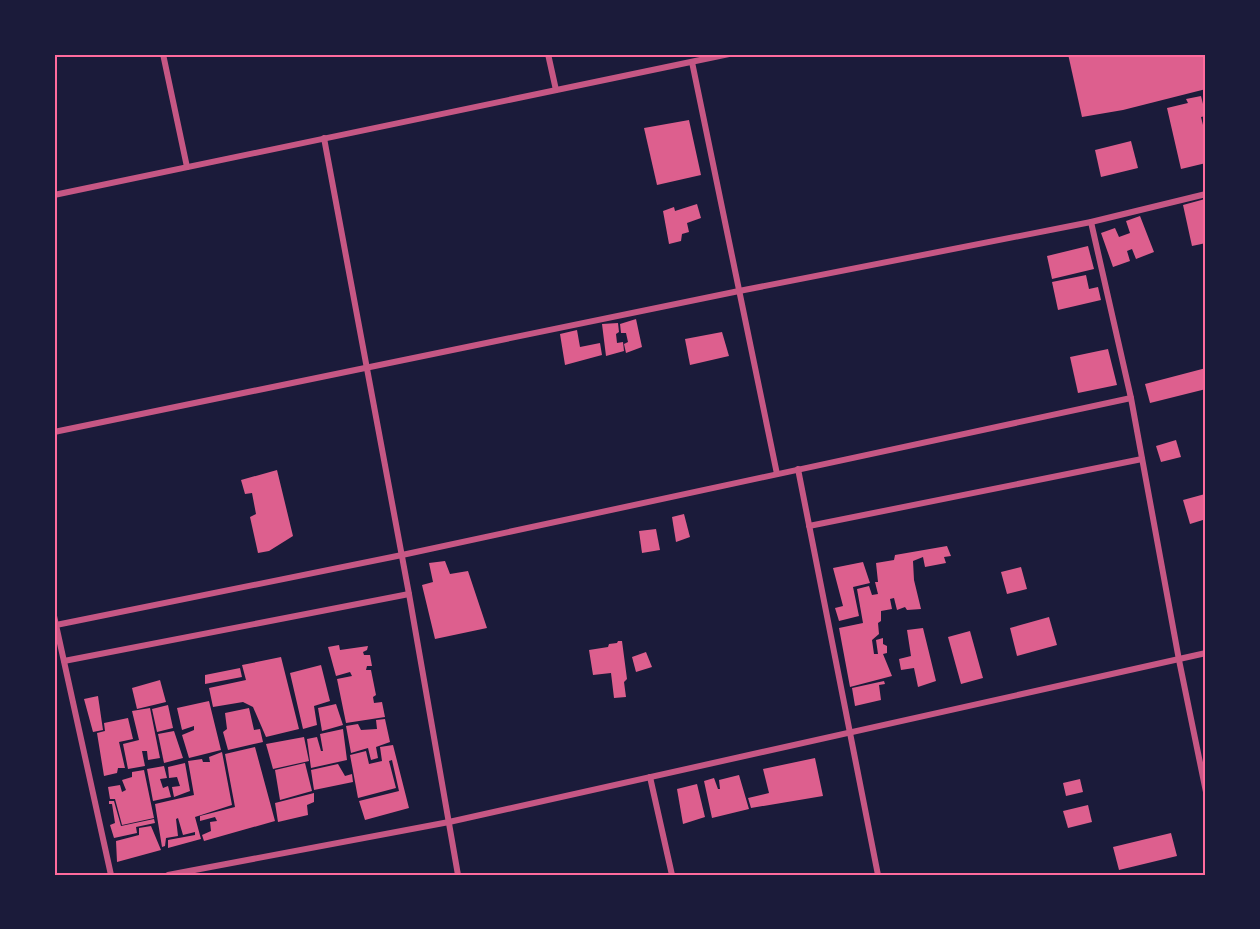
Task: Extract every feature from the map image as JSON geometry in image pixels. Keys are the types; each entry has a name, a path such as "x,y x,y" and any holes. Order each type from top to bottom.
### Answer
{"street":[{"path":"164,54 187,167"},
{"path":"548,54 556,90"},
{"path":"54,195 729,54"},
{"path":"692,62 777,474"},
{"path":"324,138 402,555 458,875"},
{"path":"54,432 739,291 1091,222 1206,194"},
{"path":"1091,222 1131,398 1179,660 1206,792"},
{"path":"56,625 402,555 1131,398"},
{"path":"809,526 1142,459"},
{"path":"798,469 878,875"},
{"path":"64,661 409,594"},
{"path":"54,616 111,875"},
{"path":"168,875 449,822 1206,653"},
{"path":"650,777 672,875"}],"building":[{"path":"1068,54 1206,54 1206,89 1123,110 1082,117"},
{"path":"1201,96 1206,116 1201,117 1204,129 1206,128 1206,163 1181,169 1167,108 1188,103 1186,99"},
{"path":"689,120 701,175 657,185 644,128"},
{"path":"1131,141 1138,168 1101,177 1095,150"},
{"path":"1205,199 1206,243 1192,246 1183,205"},
{"path":"697,204 701,218 687,223 689,232 682,234 681,241 669,244 663,211 674,207 675,211"},
{"path":"1140,216 1154,252 1136,259 1132,249 1127,251 1130,261 1113,267 1101,233 1115,228 1119,237 1130,233 1126,221"},
{"path":"1088,246 1094,269 1052,279 1047,256"},
{"path":"1086,275 1089,289 1098,287 1101,300 1058,310 1052,282"},
{"path":"636,319 642,347 626,353 624,344 628,342 626,333 621,333 620,324"},
{"path":"618,323 617,343 623,342 624,351 606,356 602,324"},
{"path":"577,330 580,347 600,343 602,355 565,365 560,334"},
{"path":"722,332 729,356 690,365 685,339"},
{"path":"1108,349 1117,385 1078,393 1070,357"},
{"path":"1206,368 1206,389 1150,403 1145,384"},
{"path":"1176,440 1181,457 1161,462 1156,446"},
{"path":"277,470 293,536 269,551 258,553 250,517 256,514 252,493 245,494 241,480"},
{"path":"1205,494 1206,519 1190,524 1183,500"},
{"path":"684,514 690,537 676,542 672,517"},
{"path":"656,529 660,550 642,553 639,531"},
{"path":"947,546 951,556 944,557 946,563 925,567 923,557 913,561 914,580 921,609 907,610 905,607 897,610 894,598 890,599 892,609 881,611 881,621 878,623 879,634 872,640 874,654 878,654 876,640 883,638 883,644 887,646 887,653 883,654 892,676 850,687 839,628 863,623 857,589 869,586 872,595 878,594 875,582 878,582 876,563 894,560 895,555"},
{"path":"445,561 450,574 468,571 487,628 435,639 422,585 433,582 429,563"},
{"path":"863,562 870,583 853,587 859,616 839,621 835,608 843,606 833,568"},
{"path":"1021,567 1027,589 1007,594 1001,572"},
{"path":"1049,617 1057,645 1017,656 1010,628"},
{"path":"923,628 936,681 918,687 914,668 901,670 899,659 911,656 907,630"},
{"path":"970,631 983,678 961,684 948,637"},
{"path":"622,641 627,679 624,682 626,697 614,698 611,673 593,675 589,650 608,647 609,644"},
{"path":"339,645 340,650 368,646 363,652 364,655 370,655 372,666 367,666 366,670 371,670 376,695 373,697 374,703 382,702 385,717 346,723 337,679 352,676 350,672 336,676 328,647"},
{"path":"646,652 652,667 636,672 632,657"},
{"path":"281,657 299,729 266,737 253,707 243,702 213,707 209,688 246,680 242,665"},
{"path":"321,665 330,701 314,706 317,725 303,729 290,673"},
{"path":"240,668 242,677 205,684 205,675"},
{"path":"160,680 166,702 137,709 132,688"},
{"path":"884,681 885,684 879,685 881,700 855,706 852,688"},
{"path":"98,696 103,730 93,732 84,699"},
{"path":"209,701 221,750 189,758 182,735 194,730 194,726 182,730 177,708"},
{"path":"336,704 343,725 322,731 318,708"},
{"path":"168,705 173,728 157,732 152,709"},
{"path":"150,708 160,758 148,760 147,751 142,751 145,766 128,769 123,744 139,740 132,711"},
{"path":"249,708 254,730 260,729 263,742 228,750 223,732 227,729 225,713"},
{"path":"128,718 133,739 119,742 125,768 118,768 117,773 104,776 97,733 105,731 104,723"},
{"path":"385,719 390,742 376,747 378,758 371,760 368,748 351,753 346,726 358,724 361,730 377,729 376,720"},
{"path":"343,729 347,760 311,768 307,739 317,737 321,751 323,751 320,734"},
{"path":"174,731 183,758 164,763 158,734"},
{"path":"304,737 309,761 273,769 266,744"},
{"path":"393,745 409,808 365,820 359,801 399,791 392,760 389,761 396,788 358,798 350,755 366,751 369,764 382,761 380,747"},
{"path":"255,747 275,821 204,841 202,835 211,831 210,822 217,821 215,817 200,821 200,816 235,807 225,754"},
{"path":"222,752 232,805 195,817 201,839 168,848 168,840 195,835 195,832 183,835 178,818 176,819 178,836 166,838 165,846 162,847 155,804 194,795 188,761 202,759 203,762 210,762 209,757"},
{"path":"815,758 823,796 751,808 748,798 769,793 763,769"},
{"path":"185,763 190,791 174,797 172,787 180,786 177,777 169,778 168,767"},
{"path":"305,763 312,791 280,800 275,770"},
{"path":"338,764 345,776 352,774 353,782 314,790 311,770"},
{"path":"164,766 167,778 160,779 163,788 168,786 171,797 153,801 147,769"},
{"path":"144,770 154,818 122,825 115,799 110,799 108,787 120,785 122,792 126,790 122,780 132,777 132,772"},
{"path":"739,775 749,809 712,818 704,781 714,778 720,789 719,780"},
{"path":"1080,779 1083,792 1066,796 1063,783"},
{"path":"697,784 705,817 683,824 677,789"},
{"path":"314,793 314,802 307,805 308,815 278,822 275,803"},
{"path":"109,801 114,801 121,826 154,819 155,823 136,827 137,833 114,838 110,825 115,823 112,804 109,804"},
{"path":"1088,805 1092,822 1068,828 1063,811"},
{"path":"151,826 161,850 117,862 116,841 139,835 139,828"},
{"path":"1171,833 1177,856 1119,870 1113,847"}]}
